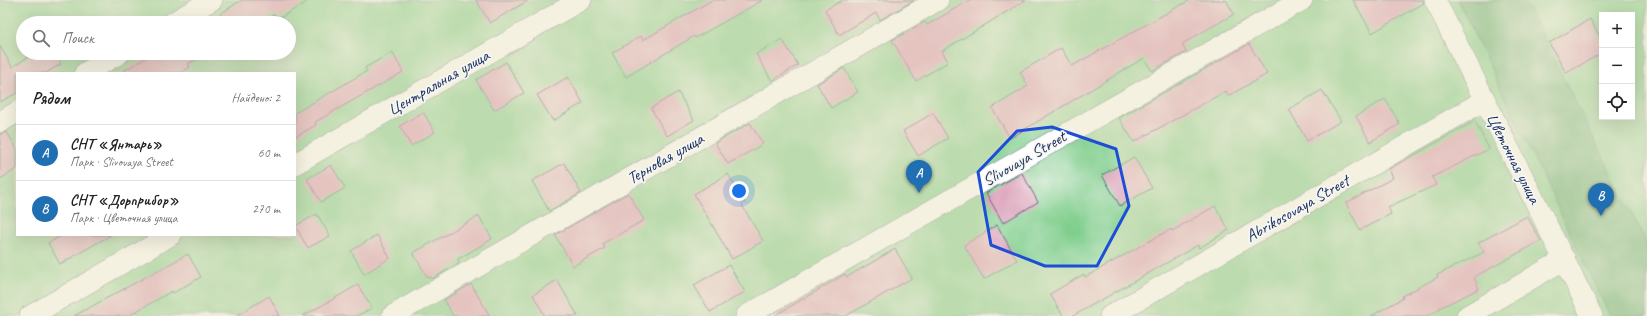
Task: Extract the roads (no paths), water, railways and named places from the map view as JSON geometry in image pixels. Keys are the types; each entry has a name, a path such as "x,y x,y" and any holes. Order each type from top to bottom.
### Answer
{"street":[{"path":"184,16 212,0"},
{"name":"Центральная улица","path":"296,163 581,0"},
{"name":"Терновая улица","path":"392,316 938,0"},
{"name":"Slivovaya Street","path":"746,316 1302,0"},
{"name":"Цветочная улица","path":"1435,0 1566,259 1592,316"},
{"path":"87,72 108,60"},
{"name":"Abrikosovaya Street","path":"1110,316 1485,100"},
{"path":"0,122 16,113"},
{"path":"30,316 170,236"},
{"path":"1467,316 1566,259"}],"place":[{"name":"СНТ «Янтарь»","path":"919,193"},
{"name":"СНТ «Дорприбор»","path":"1601,216"}]}
